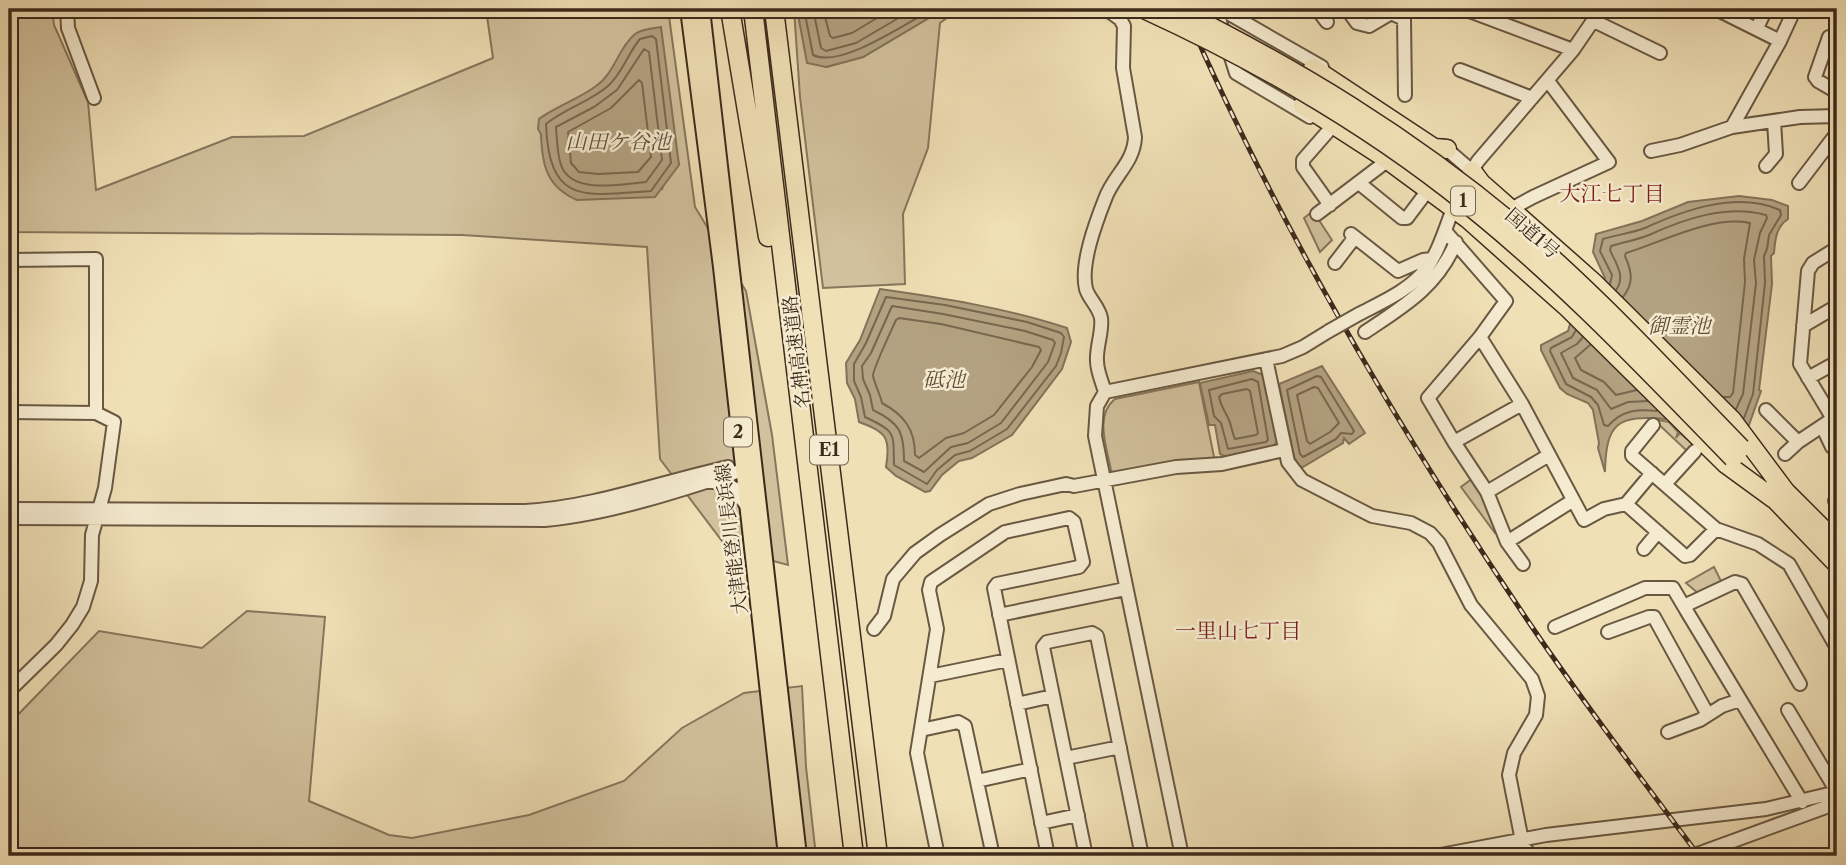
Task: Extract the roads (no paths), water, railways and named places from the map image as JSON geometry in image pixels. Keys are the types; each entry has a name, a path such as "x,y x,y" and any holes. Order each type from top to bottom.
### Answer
{"highway":[{"path":"730,9 809,471"},
{"name":"名神高速道路","path":"753,9 854,856"},
{"name":"名神高速道路","path":"775,9 878,856"},
{"path":"1133,9 1159,26 1303,104 1451,206 1737,452"},
{"name":"国道1号","path":"1144,9 1217,44 1299,89 1353,122 1447,188 1554,279 1737,452"},
{"name":"国道1号","path":"1176,9 1254,48 1361,111 1456,178 1515,226 1571,277 1779,495 1837,564"},
{"path":"1200,9 1254,34 1313,68 1434,148 1447,149"},
{"path":"1472,171 1481,183 1593,282 1731,420 1737,452"},
{"name":"国道1号","path":"1779,495 1837,543"}],"main road":[{"name":"大津能登川長浜線","path":"688,9 799,856"},
{"name":"大津能登川長浜線","path":"702,9 746,466 746,505 786,856"}],"street":[{"path":"68,9 68,28 94,98"},
{"path":"1105,392 1096,359 1101,319 1088,294 1085,272 1090,243 1105,198 1110,186 1130,160 1135,137 1123,68 1124,26 1120,19 1106,9"},
{"path":"1218,9 1236,73 1331,129 1438,204 1451,206"},
{"path":"1218,9 1341,77 1425,132 1472,171"},
{"path":"1287,9 1294,9"},
{"path":"1317,9 1327,22"},
{"path":"1348,9 1357,23 1369,26 1391,13 1404,19 1408,73 1405,95"},
{"path":"1464,9 1573,50"},
{"path":"1182,856 1093,429 1099,399 1105,392 1294,351 1409,286 1432,259 1445,231 1451,206 1472,171 1573,50 1601,9"},
{"path":"1716,9 1780,41"},
{"path":"1757,28 1766,9"},
{"path":"1732,127 1791,17"},
{"path":"1594,21 1660,53"},
{"path":"1829,37 1815,77 1837,92"},
{"path":"1460,70 1532,98"},
{"path":"1511,209 1609,162 1548,81"},
{"path":"1651,151 1680,145 1732,127 1774,121 1836,120"},
{"path":"1766,166 1776,154 1774,121"},
{"path":"1330,205 1303,167 1303,160 1331,129"},
{"path":"1800,184 1837,133"},
{"path":"1317,214 1383,164"},
{"path":"1359,183 1402,218 1407,218 1425,194"},
{"path":"1445,231 1506,301 1480,337 1428,398 1487,492 1507,542 1524,564"},
{"path":"1335,263 1353,236 1398,271 1432,259"},
{"path":"1364,332 1419,295 1444,266 1456,242"},
{"path":"1832,447 1831,420 1800,364 1808,271 1814,263 1837,248"},
{"path":"9,260 96,259 96,413"},
{"path":"1803,326 1837,306"},
{"path":"1480,337 1522,404 1584,520 1604,509 1626,504 1652,473"},
{"path":"1266,359 1284,450 1295,473 1310,485 1372,516 1411,523 1430,533 1439,543 1471,605 1532,679 1538,696 1536,715 1514,753 1509,768 1509,782 1521,839 1525,850 1531,856"},
{"path":"1808,378 1837,362"},
{"path":"1454,442 1522,404"},
{"path":"1766,410 1782,418 1798,442"},
{"path":"9,412 96,413 114,422 99,514 92,535 91,580 83,607 56,645 9,691"},
{"path":"1785,454 1831,420"},
{"path":"1653,425 1632,451 1632,456 1716,529 1758,544 1789,564 1837,648"},
{"path":"874,629 884,615 893,579 915,553 989,504 1066,484 1074,486 1176,467 1222,464 1284,450"},
{"path":"1665,484 1695,451"},
{"path":"1487,492 1549,454"},
{"path":"9,509 99,514 526,522 581,516 710,480 746,466"},
{"path":"9,518 99,514 550,510 746,466"},
{"path":"710,480 734,488 746,505"},
{"path":"1507,542 1573,501"},
{"path":"1626,504 1685,556 1690,555 1716,529"},
{"path":"938,856 917,753 937,629 929,590 931,582 1010,529 1069,518 1072,519 1083,562 1079,567 997,584 994,588 1048,856"},
{"path":"1644,549 1658,533"},
{"path":"1686,610 1688,604 1735,582 1742,584 1800,684"},
{"path":"1555,627 1645,588 1673,588 1802,802"},
{"path":"999,615 1125,589"},
{"path":"1608,632 1654,617 1709,715"},
{"path":"1086,856 1043,647 1046,642 1095,634 1142,856"},
{"path":"930,676 1008,660"},
{"path":"1017,704 1053,696"},
{"path":"1668,732 1740,700"},
{"path":"1435,856 1521,839 1589,829 1686,820 1802,802 1837,792 1788,710"},
{"path":"921,730 958,722 965,726 993,856"},
{"path":"1066,758 1120,747"},
{"path":"977,781 1031,769"},
{"path":"1692,856 1837,803"},
{"path":"1041,823 1078,815"}],"water":[{"path":"797,9 944,9 863,57 826,67 807,63"},
{"name":"山田ケ谷池","path":"661,27 679,165 655,197 577,200 567,195 553,182 545,166 538,129 539,119 602,81 624,46 635,34"},
{"name":"御霊池","path":"1739,196 1772,200 1788,206 1788,219 1779,230 1771,256 1772,284 1761,391 1749,425 1668,416 1666,419 1626,421 1612,432 1608,442 1605,472 1598,448 1593,410 1588,403 1560,388 1541,345 1568,331 1571,321 1605,278 1593,252 1596,234 1642,221 1688,202"},
{"name":"砥池","path":"880,289 974,304 1044,321 1067,328 1071,342 1062,369 1012,435 972,458 959,461 942,475 930,491 925,492 896,476 886,467 887,442 881,433 859,422 855,399 847,383 846,363 860,340"},
{"path":"1322,366 1365,433 1349,444 1344,438 1343,443 1303,467 1299,466 1294,457 1279,384"},
{"path":"1253,371 1263,375 1277,442 1272,448 1226,457 1220,454 1215,425 1209,425 1200,383"}],"railway":[{"path":"1184,9 1220,89 1299,246 1386,399 1528,621 1699,856"}],"district":[{"name":"大江七丁目","path":"1612,194"},
{"name":"一里山七丁目","path":"1238,631"}]}
